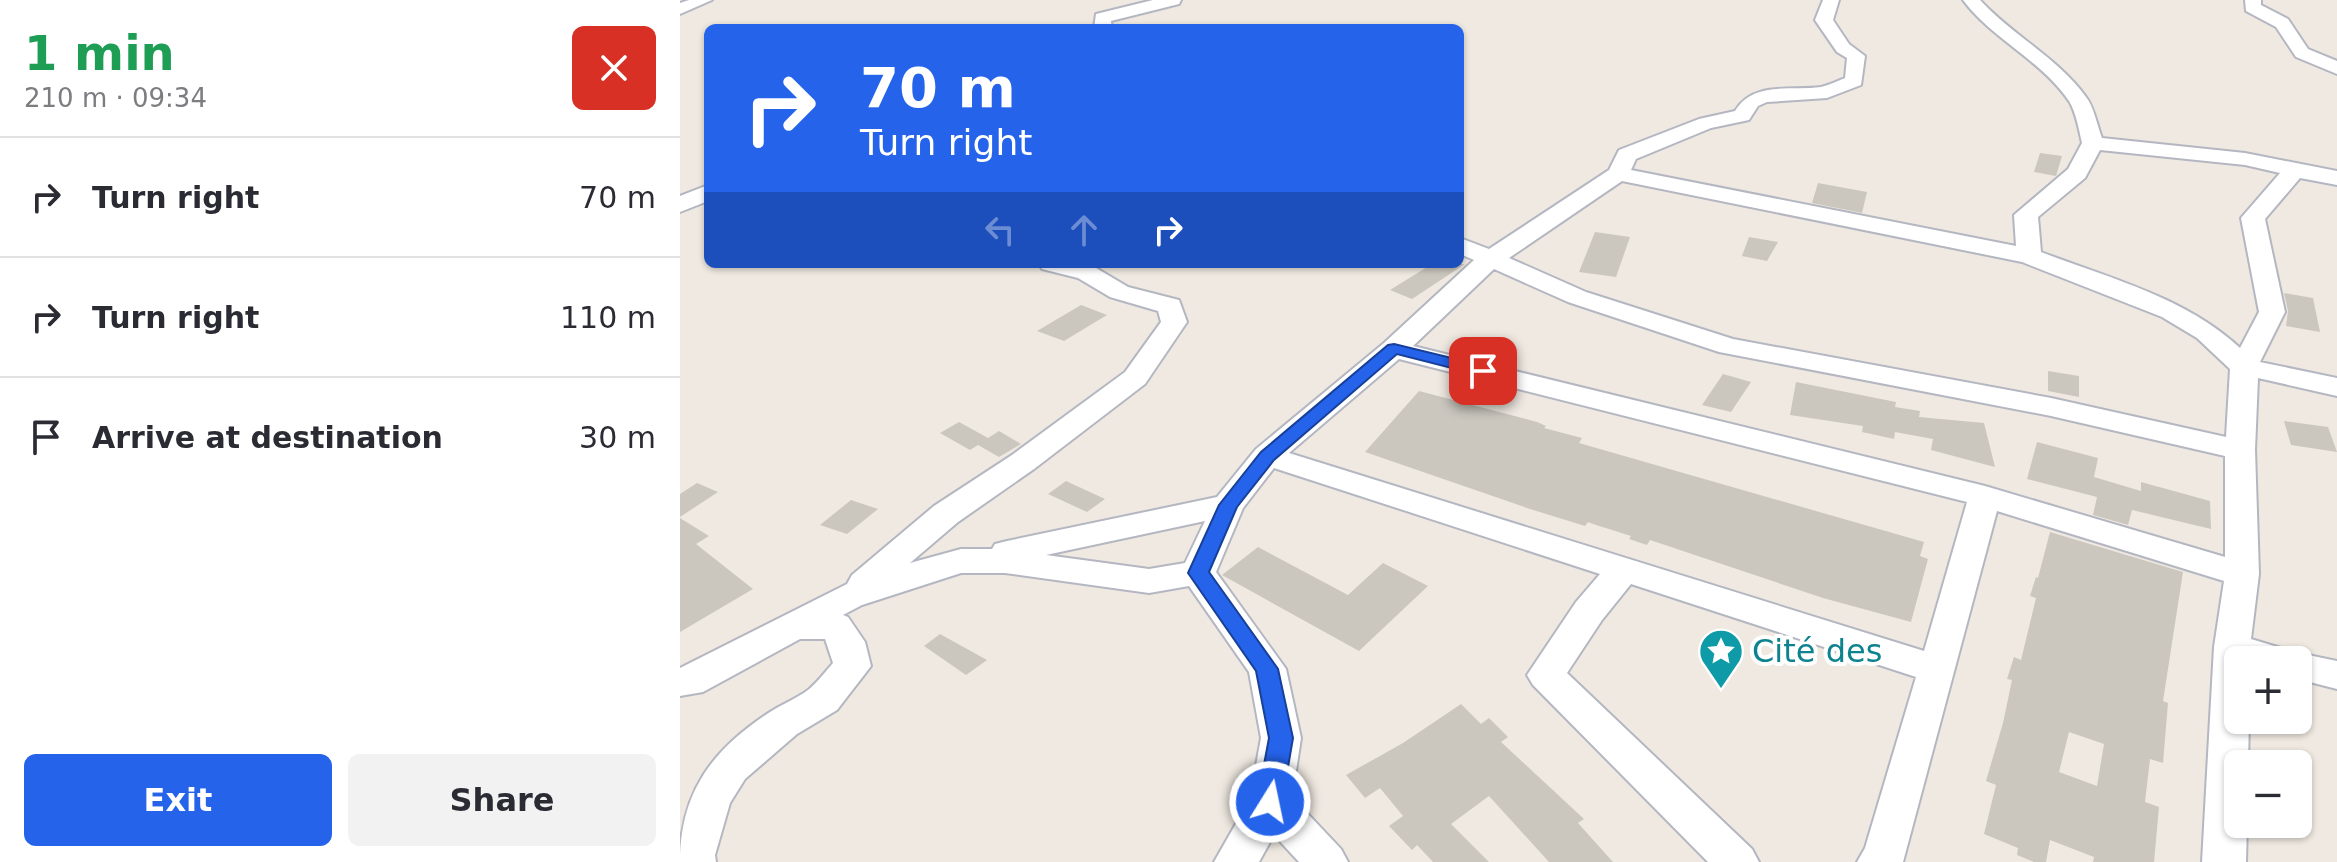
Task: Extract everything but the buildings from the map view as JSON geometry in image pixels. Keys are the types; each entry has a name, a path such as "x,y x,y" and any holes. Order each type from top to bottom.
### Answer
{"street":[{"path":"680,9 704,0"},
{"path":"1103,24 1102,18 1173,0"},
{"path":"1198,573 1228,505 1267,456 1394,349 1490,259 1618,174 1627,155 1706,123 1742,116 1750,102 1763,96 1827,92 1854,81 1856,56 1843,48 1824,20 1831,0"},
{"path":"1971,0 1996,28 2039,60 2079,100 2093,143 2077,173 2026,215 2029,256"},
{"path":"2253,0 2252,7 2282,23 2302,53 2337,68"},
{"path":"2093,143 2245,159 2337,178"},
{"path":"2232,646 2242,574 2240,450 2244,367 2272,312 2253,218 2295,170"},
{"path":"1618,174 2029,256 2171,311 2207,332 2244,367 2337,387"},
{"path":"680,205 704,194"},
{"path":"1464,247 1642,320 1729,346 2051,407 2240,450"},
{"path":"680,682 690,682 850,596 946,514 1023,462 1135,378 1174,322 1170,306 1119,292 1087,273 1067,268"},
{"path":"1394,349 1985,496 2242,574"},
{"path":"1267,456 1935,669"},
{"path":"1879,862 1883,859 1911,768 1935,669 1985,496"},
{"path":"1005,561 1007,552 1228,505"},
{"path":"850,596 961,561 1005,561 1149,581 1198,573"},
{"path":"1625,568 1589,611 1546,675 1737,862"},
{"path":"1198,573 1267,669 1281,738 1270,802 1236,862"},
{"path":"694,862 693,855 711,799 731,767 783,723 823,700 852,666 847,642 835,626 798,626"},
{"path":"2312,669 2337,675"},
{"path":"2224,862 2229,734"},
{"path":"1270,802 1326,862"}],"place":[{"name":"Cité des","path":"1721,690"}],"route":[{"path":"1270,802 1281,738 1267,669 1198,573 1228,505 1267,456 1394,349 1483,371"}]}
